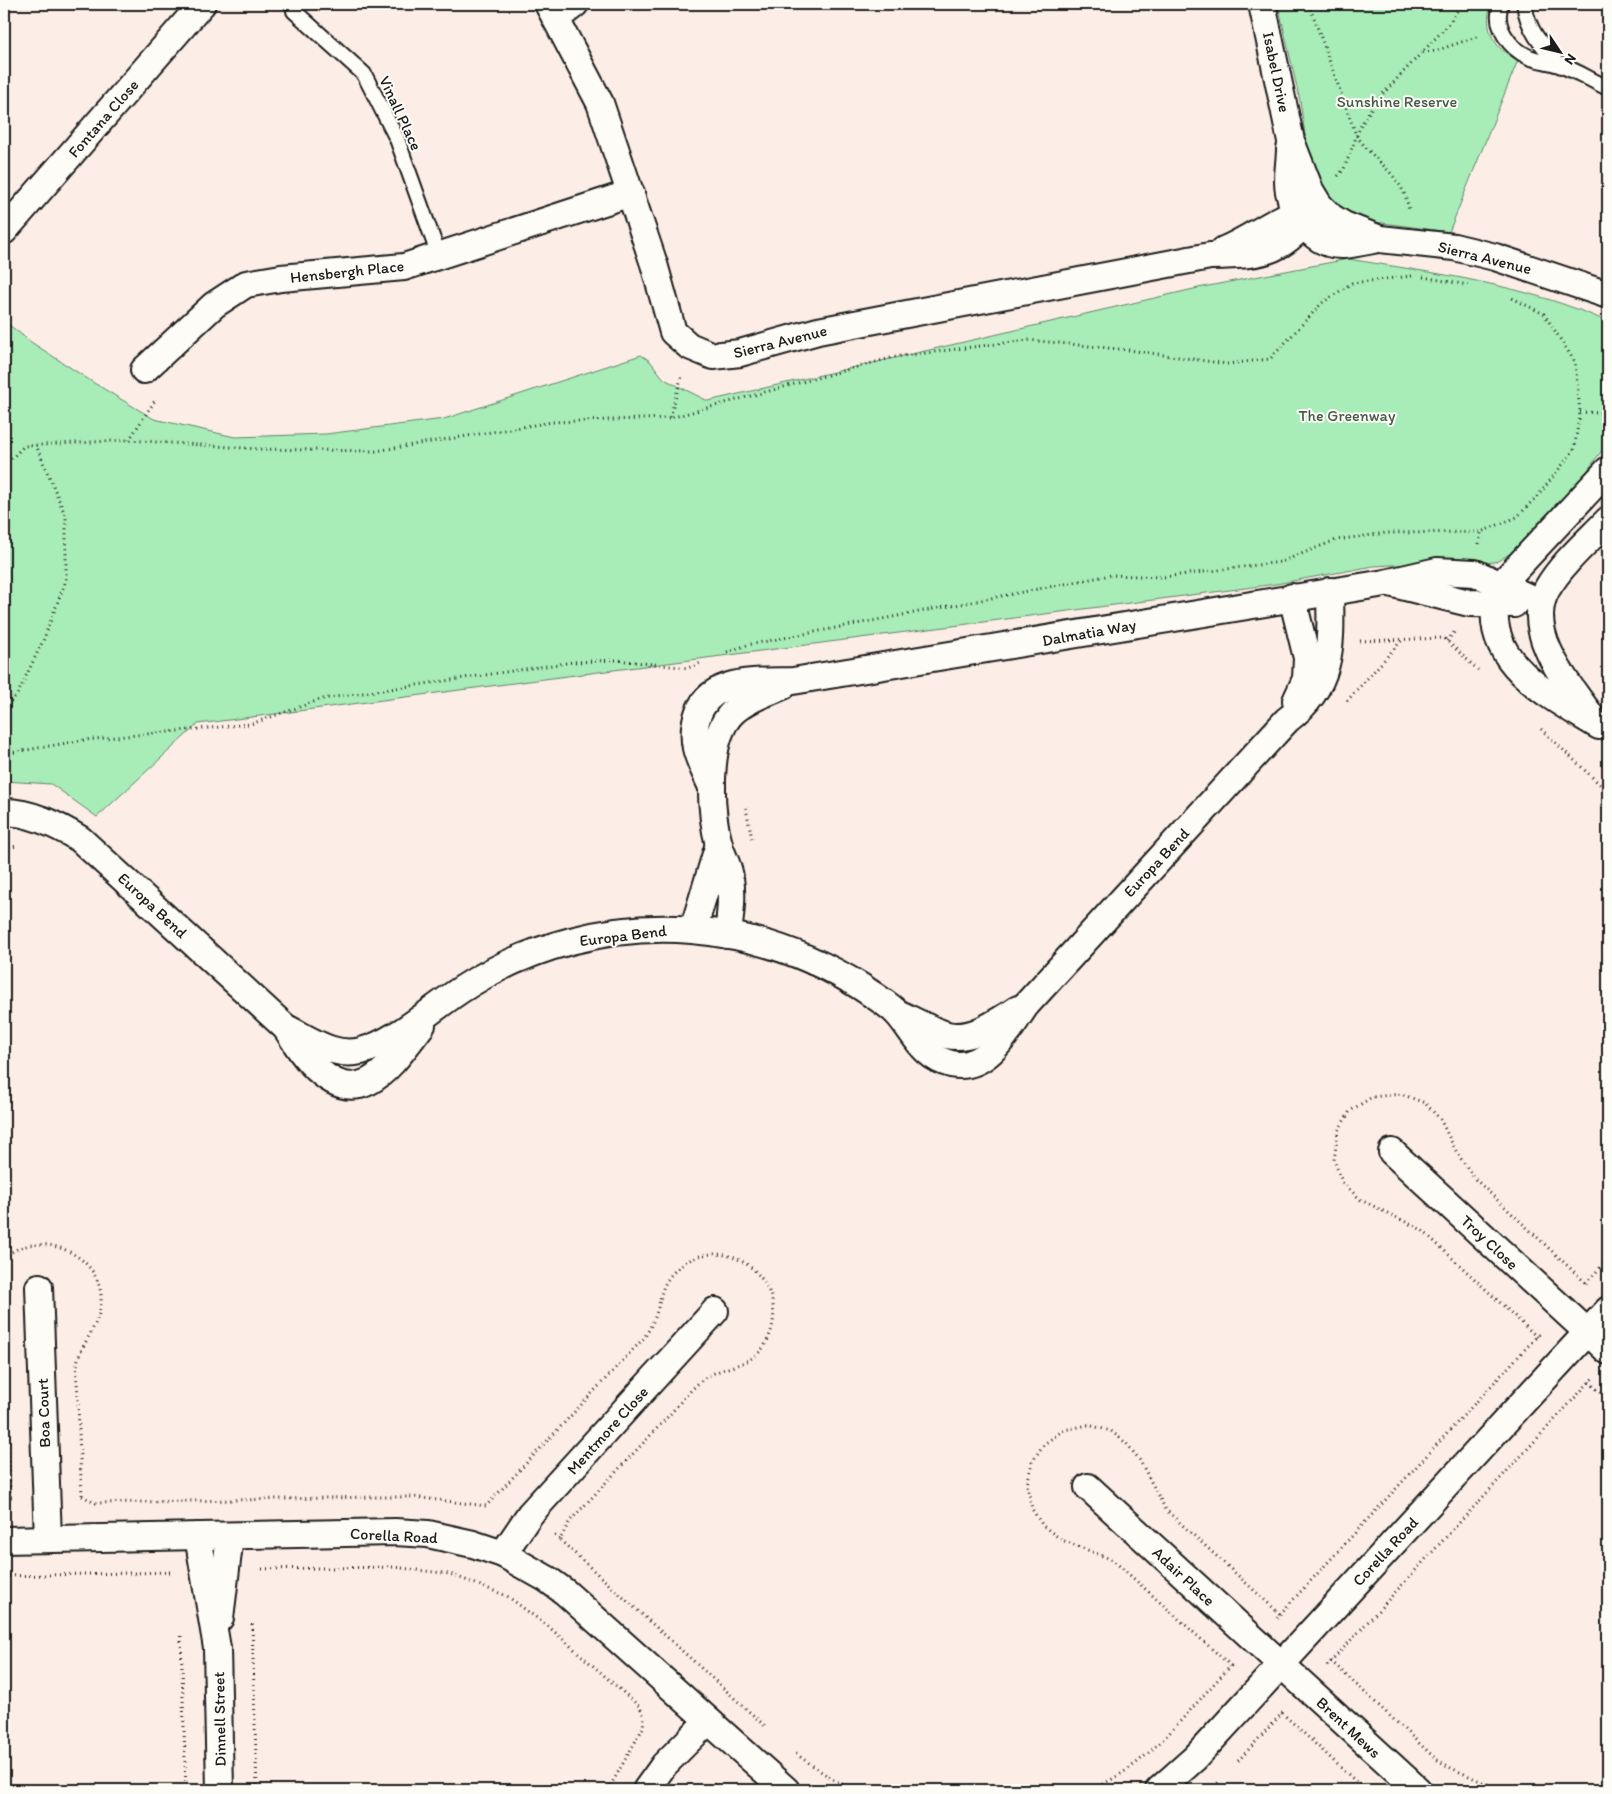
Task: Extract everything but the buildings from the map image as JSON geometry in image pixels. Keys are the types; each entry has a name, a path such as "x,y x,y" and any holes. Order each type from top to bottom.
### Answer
{"street":[{"name":"Fontana Close","path":"4,231 202,4"},
{"name":"Isabel Drive","path":"1262,4 1291,141 1310,190 1305,215"},
{"name":"Sierra Avenue","path":"560,9 600,103 631,193 673,332 690,346 713,356 740,353 818,331 1210,256 1305,215 1331,217 1344,225 1380,238 1454,247 1495,257 1598,291 1608,303"},
{"name":"Hensbergh Place","path":"144,370 214,305 246,284 282,278 404,267 631,193"},
{"path":"1604,730 1547,694 1524,674 1507,654 1496,634 1499,594 1524,558 1608,470"},
{"path":"1604,730 1564,680 1550,656 1544,639 1541,602 1554,579 1608,520"},
{"name":"Dalmatia Way","path":"728,935 732,893 730,875 719,844 712,787 718,740 722,726 732,713 747,702 793,681 1385,582 1469,603 1499,594 1541,602"},
{"name":"Europa Bend","path":"286,1028 325,1049 343,1053 361,1052 380,1044 496,969 530,954 566,942 640,930 693,930 761,942 818,963 878,998 897,1013 912,1036 929,1055 952,1064 971,1063 987,1055 1001,1042 1026,1005 1287,720 1304,707 1318,688 1326,668 1331,641 1330,591"},
{"name":"Europa Bend","path":"1287,720 1306,679 1307,658 1292,597"},
{"name":"Europa Bend","path":"4,812 30,816 48,822 80,839 286,1028 311,1063 331,1080 346,1087 362,1086 375,1079 390,1066 435,1008"},
{"name":"Dalmatia Way","path":"693,930 719,844"},
{"name":"Troy Close","path":"1392,1152 1608,1351"},
{"name":"Boa Court","path":"39,1287 48,1539"},
{"name":"Corella Road","path":"1158,1790 1195,1758 1608,1310"},
{"name":"Mentmore Close","path":"503,1554 530,1514 715,1311"},
{"name":"Adair Place","path":"1088,1487 1280,1664"},
{"name":"Corella Road","path":"4,1540 362,1532 428,1534 474,1544 503,1554 565,1592 707,1722 786,1790"},
{"name":"Dinnell Street","path":"198,1536 217,1648"},
{"name":"Dinnell Street","path":"220,1790 217,1648 230,1536"},
{"name":"Brent Mews","path":"1280,1664 1418,1790"},
{"path":"646,1790 664,1765 707,1722"}],"lane":[{"path":"1501,4 1499,10 1501,29 1508,42 1530,58 1560,65 1608,88"},
{"path":"1524,4 1526,21 1533,33 1560,65"},
{"name":"Vinall Place","path":"294,11 364,74 397,139 439,256"}],"path":[{"path":"1309,4 1356,135 1404,189 1414,242 1412,276"},
{"path":"1336,178 1344,169 1356,135 1375,102 1448,24 1462,4"},
{"path":"1399,210 1418,212"},
{"path":"4,466 24,446 36,445 128,440 259,449 376,451 552,422 670,418 894,358 1028,340 1129,350 1227,364 1270,359 1322,303 1352,283 1412,276 1476,286"},
{"path":"722,654 747,645 1111,575 1164,577 1281,562 1336,540 1386,533 1481,532 1517,517 1541,492 1574,450 1580,412 1575,362 1544,314 1502,293"},
{"path":"670,418 690,346"},
{"path":"128,440 164,388 144,370"},
{"path":"1600,413 1608,402"},
{"path":"1580,412 1600,413 1608,421"},
{"path":"4,709 17,695 43,641 66,580 66,518 36,445"},
{"path":"1331,641 1444,638 1482,674"},
{"path":"4,754 84,740 251,724 322,699 573,662 617,660 688,668 705,661"},
{"path":"1538,726 1608,792"},
{"path":"82,1496 96,1503 414,1497 486,1506 644,1338 658,1310 660,1294 675,1271 689,1261 713,1254 729,1255 745,1262 760,1274 772,1296 774,1320 767,1342 756,1356 739,1366 701,1380 569,1522 560,1540"},
{"path":"1280,1614 1608,1258"},
{"path":"4,1356 10,1494 4,1500"},
{"path":"1237,1762 1596,1375"},
{"path":"1589,1382 1608,1399"},
{"path":"530,1514 768,1728"},
{"path":"250,1569 393,1567 450,1574 507,1596 549,1627 640,1707 644,1717 643,1728 608,1790"},
{"path":"4,1576 179,1572"},
{"path":"252,1617 257,1790"},
{"path":"181,1627 186,1790"},
{"path":"1331,1661 1436,1759 1451,1768 1500,1790"},
{"path":"1089,1790 1099,1786 1148,1754 1185,1718 1231,1666"},
{"path":"1282,1714 1365,1790"},
{"path":"790,1749 832,1779 855,1790"},
{"path":"1210,1790 1224,1776"},
{"path":"694,1790 713,1784 728,1790"}],"green space":[{"name":"Sunshine Reserve","path":"1278,4 1491,4 1488,22 1492,37 1503,50 1518,60 1449,232 1368,221 1337,209 1310,168 1300,101"},
{"name":"The Greenway","path":"1348,259 1447,275 1514,289 1577,309 1608,322 1608,442 1567,499 1530,537 1514,551 1498,561 1482,564 1449,562 1374,566 1276,584 198,724 97,817 51,784 4,781 4,321 31,342 154,419 235,437 326,434 444,419 641,355 650,361 664,379 708,401 1198,288"}]}
